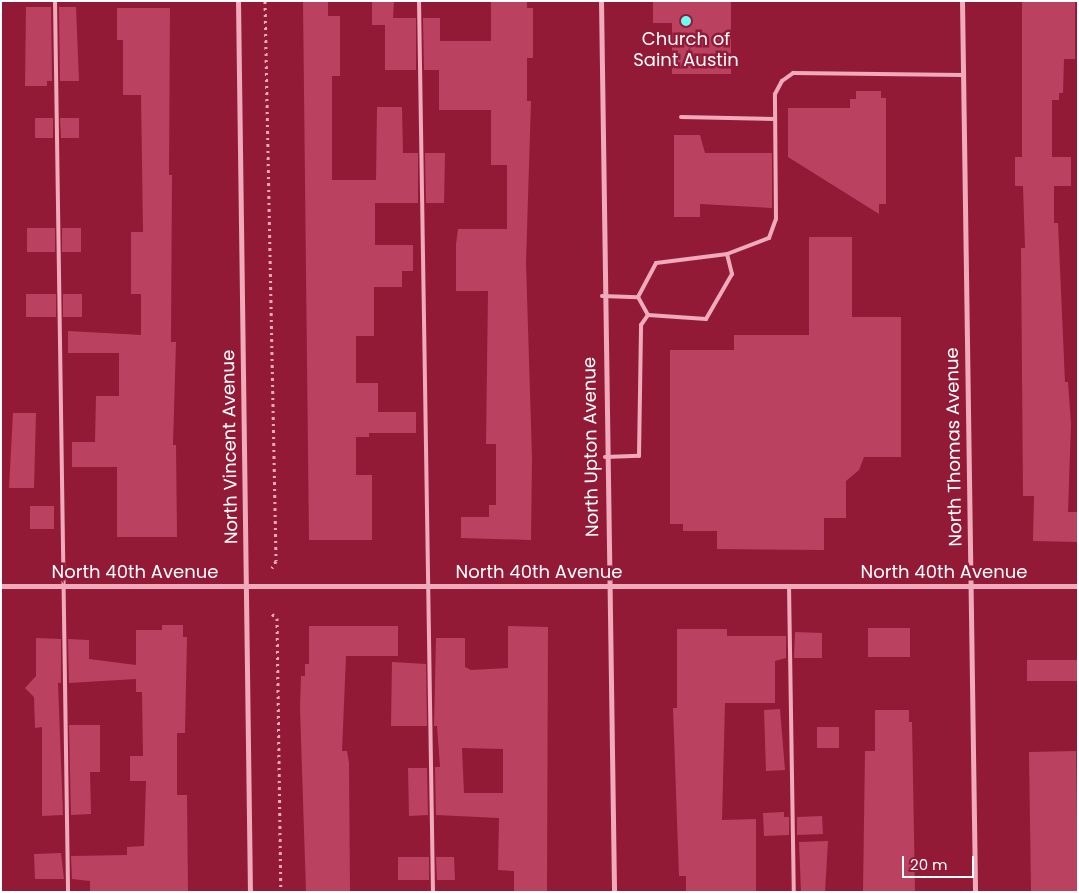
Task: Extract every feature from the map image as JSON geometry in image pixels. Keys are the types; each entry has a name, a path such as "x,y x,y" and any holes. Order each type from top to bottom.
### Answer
{"street":[{"name":"North Vincent Avenue","path":"238,1 250,892"},
{"name":"North Upton Avenue","path":"601,1 602,296 614,892"},
{"name":"North Thomas Avenue","path":"962,1 969,586 975,892"},
{"name":"North 40th Avenue","path":"1,586 1078,586"}],"lane":[{"path":"55,1 68,892"},
{"path":"419,1 433,892"},
{"path":"638,296 656,263 727,254 769,238 776,219 775,94 782,81 793,73 963,75"},
{"path":"681,117 775,119"},
{"path":"648,315 706,318 732,274 727,254"},
{"path":"602,296 638,296"},
{"path":"638,296 648,315"},
{"path":"605,457 639,456 641,325 648,315"},
{"path":"789,586 794,892"}],"path":[{"path":"265,1 276,561 272,568"},
{"path":"272,614 276,618 281,892"}],"building":[{"path":"303,1 328,1 328,16 340,16 340,76 332,76 332,180 376,180 377,107 402,107 403,153 418,153 418,203 375,203 375,245 413,245 413,271 402,271 402,287 374,287 374,336 356,336 356,383 378,383 378,412 416,412 416,433 369,433 369,437 356,437 356,475 372,475 372,540 309,540"},
{"path":"491,1 527,1 527,8 533,8 533,58 527,58 527,101 531,101 526,263 532,458 531,540 461,538 461,517 489,517 489,505 496,505 496,444 486,444 488,291 456,291 456,244 458,229 507,229 507,165 491,165 491,110 439,110 439,70 424,70 423,18 440,18 440,41 491,41"},
{"path":"653,1 731,1 731,74 672,74 672,23 653,23"},
{"path":"1022,1 1075,1 1075,59 1064,59 1063,93 1059,93 1059,100 1052,100 1052,157 1071,157 1071,186 1054,186 1054,223 1058,223 1065,382 1068,382 1071,424 1068,512 1078,512 1078,542 1033,541 1034,496 1023,496 1021,248 1025,248 1023,186 1015,186 1015,157 1022,157"},
{"path":"372,2 394,2 393,18 416,18 416,70 385,70 385,25 372,25"},
{"path":"26,7 51,7 52,81 47,81 47,86 25,86"},
{"path":"59,7 76,7 79,81 60,81"},
{"path":"117,8 170,8 171,342 176,342 173,445 176,445 177,537 117,537 117,467 72,467 72,442 95,442 96,396 119,396 119,353 68,353 68,331 141,335 141,294 131,294 131,232 143,232 141,95 123,95 123,40 117,40"},
{"path":"856,91 881,91 881,98 886,98 886,204 879,204 879,214 788,157 788,108 850,108 850,99 856,99"},
{"path":"35,118 53,118 53,138 35,138"},
{"path":"60,118 79,118 79,138 61,138"},
{"path":"674,135 700,135 705,153 772,153 772,208 700,204 700,217 674,217"},
{"path":"425,153 445,153 444,203 426,203"},
{"path":"27,228 55,228 55,252 27,252"},
{"path":"62,228 81,228 81,252 62,252"},
{"path":"809,237 852,237 852,317 901,317 901,457 864,457 859,470 846,481 846,518 824,518 824,550 717,549 717,531 683,531 683,524 670,524 670,350 734,350 734,335 809,335"},
{"path":"26,294 56,294 56,317 26,317"},
{"path":"63,294 82,294 82,317 63,317"},
{"path":"13,413 36,413 34,488 9,488"},
{"path":"30,506 54,506 54,529 30,529"},
{"path":"162,625 183,625 183,637 187,637 185,733 177,733 177,795 187,795 188,892 90,892 90,881 72,879 71,856 127,855 127,847 144,846 146,781 130,781 130,756 143,756 142,692 136,692 136,679 69,683 68,639 89,640 89,659 136,665 136,630 162,630"},
{"path":"309,626 398,626 398,656 346,656 342,751 347,751 349,763 350,892 306,892 300,708 301,676 305,676 305,664 309,664"},
{"path":"508,626 548,627 547,892 514,892 514,871 498,870 499,818 436,815 435,767 440,767 437,726 434,726 436,638 465,638 465,667 471,670 508,668","holes":["462,748 503,749 503,793 464,793"]},
{"path":"868,628 910,628 910,657 868,657"},
{"path":"677,629 727,629 727,636 786,636 786,658 775,661 775,703 725,703 722,820 756,819 756,892 686,892 686,876 679,876 673,708 677,708"},
{"path":"795,632 822,633 822,658 794,658"},
{"path":"36,638 61,639 61,683 58,683 63,815 42,816 42,727 35,728 34,697 25,688 36,676"},
{"path":"1027,660 1078,660 1078,681 1027,681"},
{"path":"392,662 426,664 427,726 391,726"},
{"path":"780,709 785,770 766,771 764,710"},
{"path":"875,710 909,710 909,722 912,722 915,892 863,892 865,751 875,751"},
{"path":"69,725 100,725 100,772 90,772 91,814 71,815"},
{"path":"817,727 839,727 839,748 817,748"},
{"path":"1076,751 1078,892 1031,892 1029,752"},
{"path":"408,768 427,768 428,815 409,816"},
{"path":"784,812 784,817 789,817 789,835 764,836 763,813"},
{"path":"822,816 823,834 797,835 797,817"},
{"path":"828,841 825,892 801,892 799,842"},
{"path":"61,853 64,879 35,879 34,854"},
{"path":"398,857 429,857 429,880 398,880"},
{"path":"436,857 454,857 455,880 437,880"}],"place":[{"name":"Church of Saint Austin","path":"686,21"}]}
